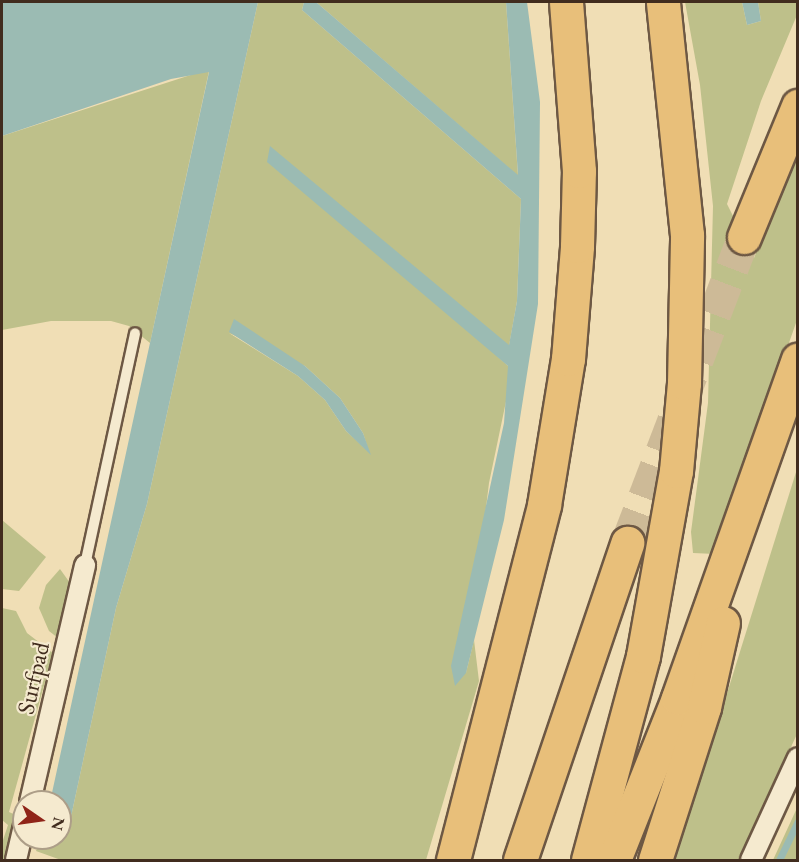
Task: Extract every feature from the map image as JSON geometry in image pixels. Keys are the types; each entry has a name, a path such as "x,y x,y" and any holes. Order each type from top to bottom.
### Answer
{"highway":[{"path":"453,861 544,505 568,359 578,246 579,171 566,2"},
{"path":"588,861 645,645 676,471 684,383 687,235 663,2"},
{"path":"744,237 798,106"},
{"path":"614,861 678,698 798,360"},
{"path":"654,861 704,707 755,479"},
{"path":"520,861 627,543"}],"street":[{"name":"Surfpad","path":"33,790 85,565"},
{"path":"751,861 798,758"}],"lane":[{"path":"85,565 135,333"}],"green space":[{"path":"258,2 304,2 302,10 521,199 517,301 509,346 270,147 508,366 509,387 489,483 466,673 474,640 479,681 426,860 61,860 36,851 72,850 72,812 116,608 147,504","holes":["229,333 305,366 340,398 363,433 369,452 346,431 325,400 298,376"]},
{"path":"316,2 506,2 518,176"},
{"path":"685,2 742,2 747,25 761,21 758,2 797,2 797,15 761,101 727,204 754,258 797,152 797,320 715,554 693,553 691,532 708,403 713,206 700,85"},
{"path":"209,71 150,343 129,326 111,321 51,321 2,330 2,136"},
{"path":"797,469 797,734 739,860 675,860"},
{"path":"2,520 46,557 19,591 2,589"},
{"path":"60,569 70,583 58,638 49,631 39,608 46,585"},
{"path":"2,608 16,611 27,633 53,653 15,790 12,790 9,812 12,813 13,850 11,860 2,860 2,843 8,825 2,820"},
{"path":"797,808 797,860 773,860"}],"water":[{"path":"2,2 258,2 147,504 116,608 72,812 72,790 53,790 209,72 171,79 2,136"},
{"path":"304,2 316,2 518,175 506,2 527,2 540,102 538,304 504,520 466,673 455,686 451,666 504,423 508,366 267,162 270,146 509,345 517,301 521,199 302,10"},
{"path":"742,2 758,2 761,21 747,25"},
{"path":"234,319 305,366 340,398 363,433 371,455 346,431 325,400 298,376 229,332"}],"waterway":[{"path":"779,860 798,821"}],"tunnel":[{"path":"627,543 744,237"}]}
